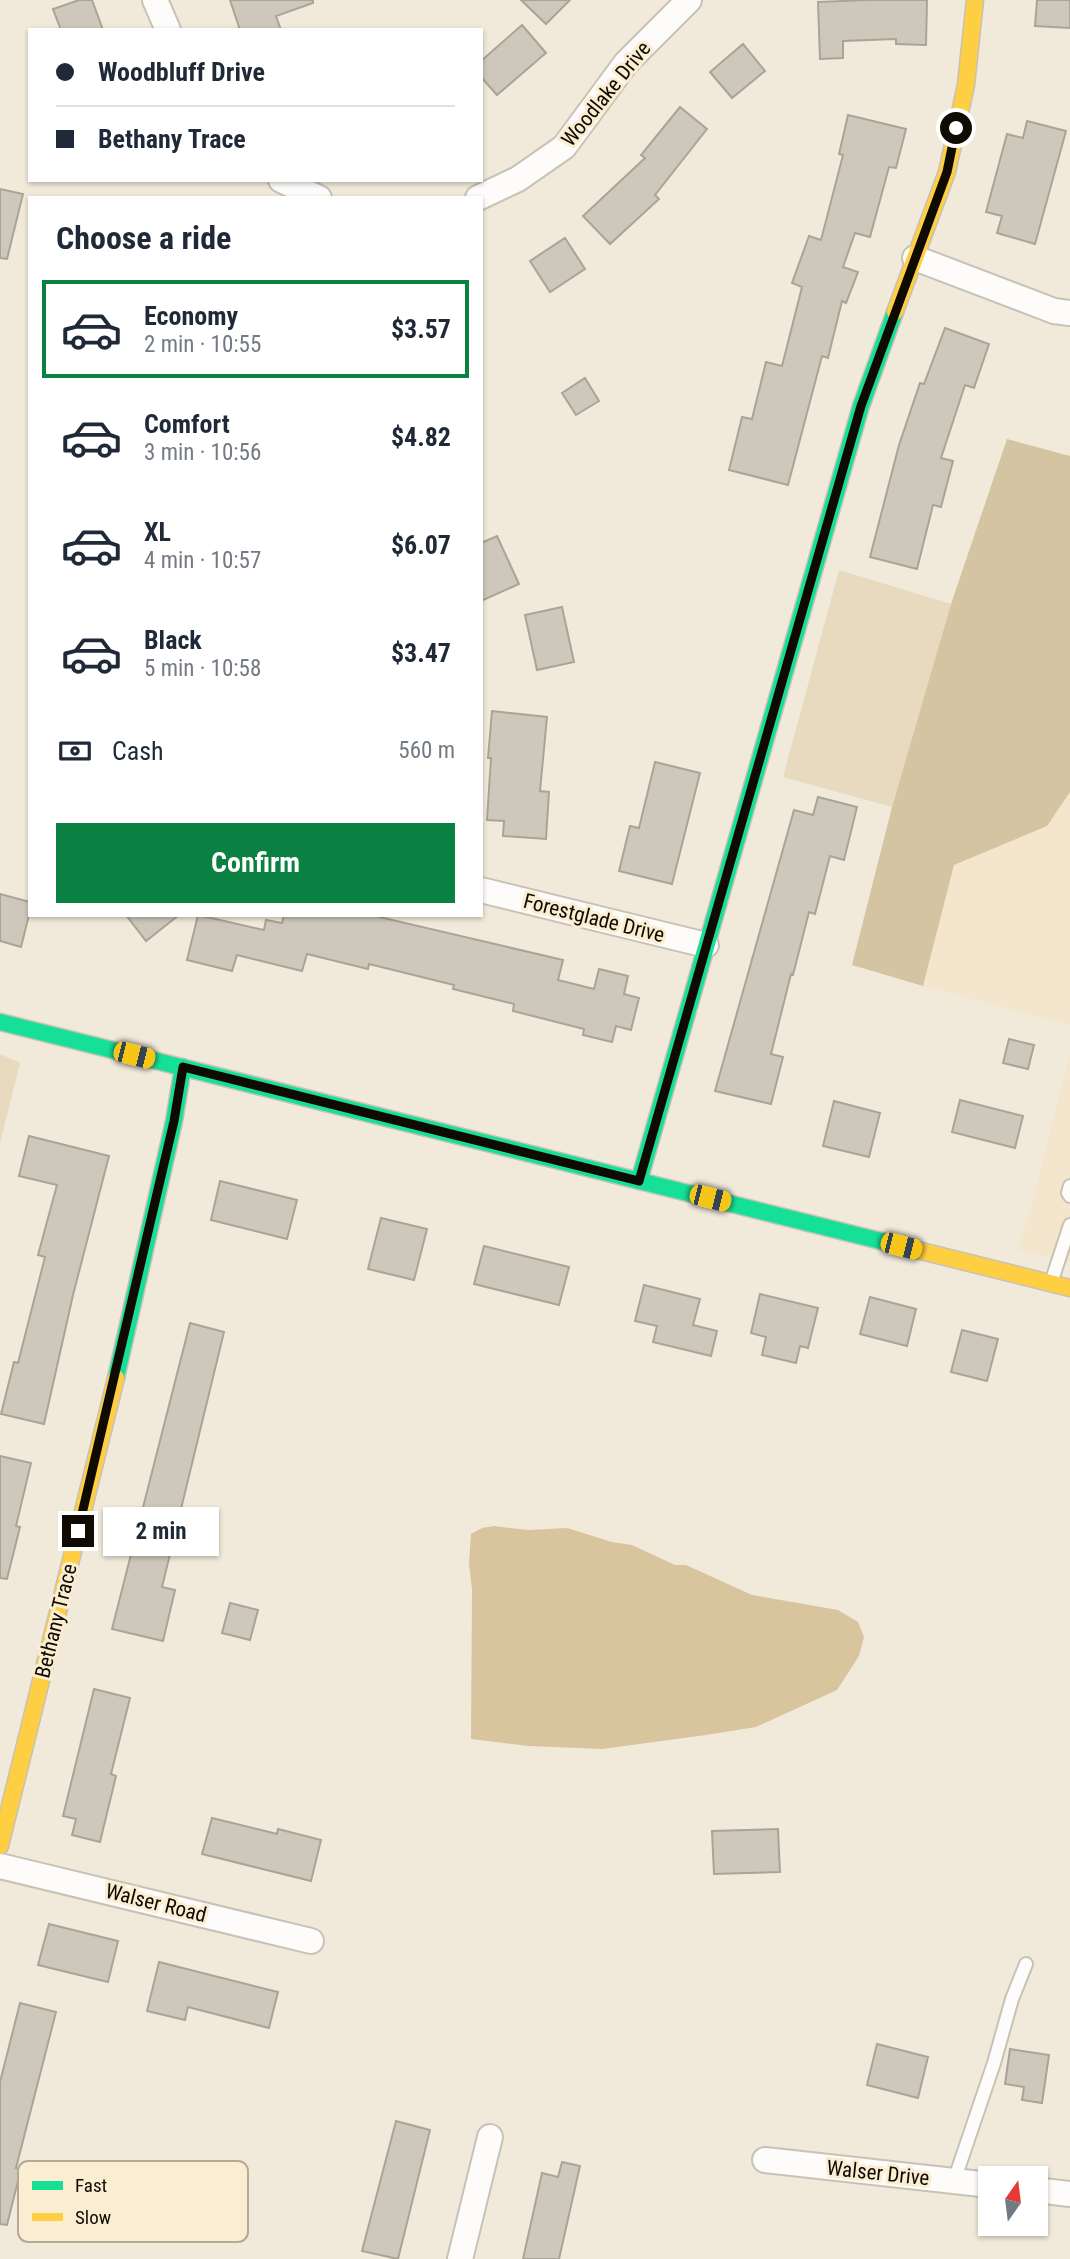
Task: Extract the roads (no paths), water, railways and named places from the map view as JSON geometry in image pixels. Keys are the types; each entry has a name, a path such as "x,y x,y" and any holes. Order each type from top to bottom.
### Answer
{"street":[{"path":"155,0 166,28"},
{"name":"Woodlake Drive","path":"482,196 518,179 564,147 626,63 690,0"},
{"path":"639,1181 861,406 947,172 966,85 975,0"},
{"path":"284,182 308,196"},
{"path":"915,258 1054,311 1070,313"},
{"name":"Forestglade Drive","path":"483,890 706,945"},
{"path":"0,1022 1070,1288"},
{"name":"Bethany Trace","path":"0,1846 111,1399 174,1121 183,1067"},
{"name":"Walser Road","path":"0,1866 311,1941"},
{"path":"460,2259 490,2137"},
{"name":"Walser Drive","path":"765,2161 978,2184"},
{"path":"1048,2191 1070,2194"}],"lane":[{"path":"1070,1186 1070,1196"},
{"path":"1051,1283 1070,1225"},
{"path":"954,2181 1012,1999 1026,1964"}]}
